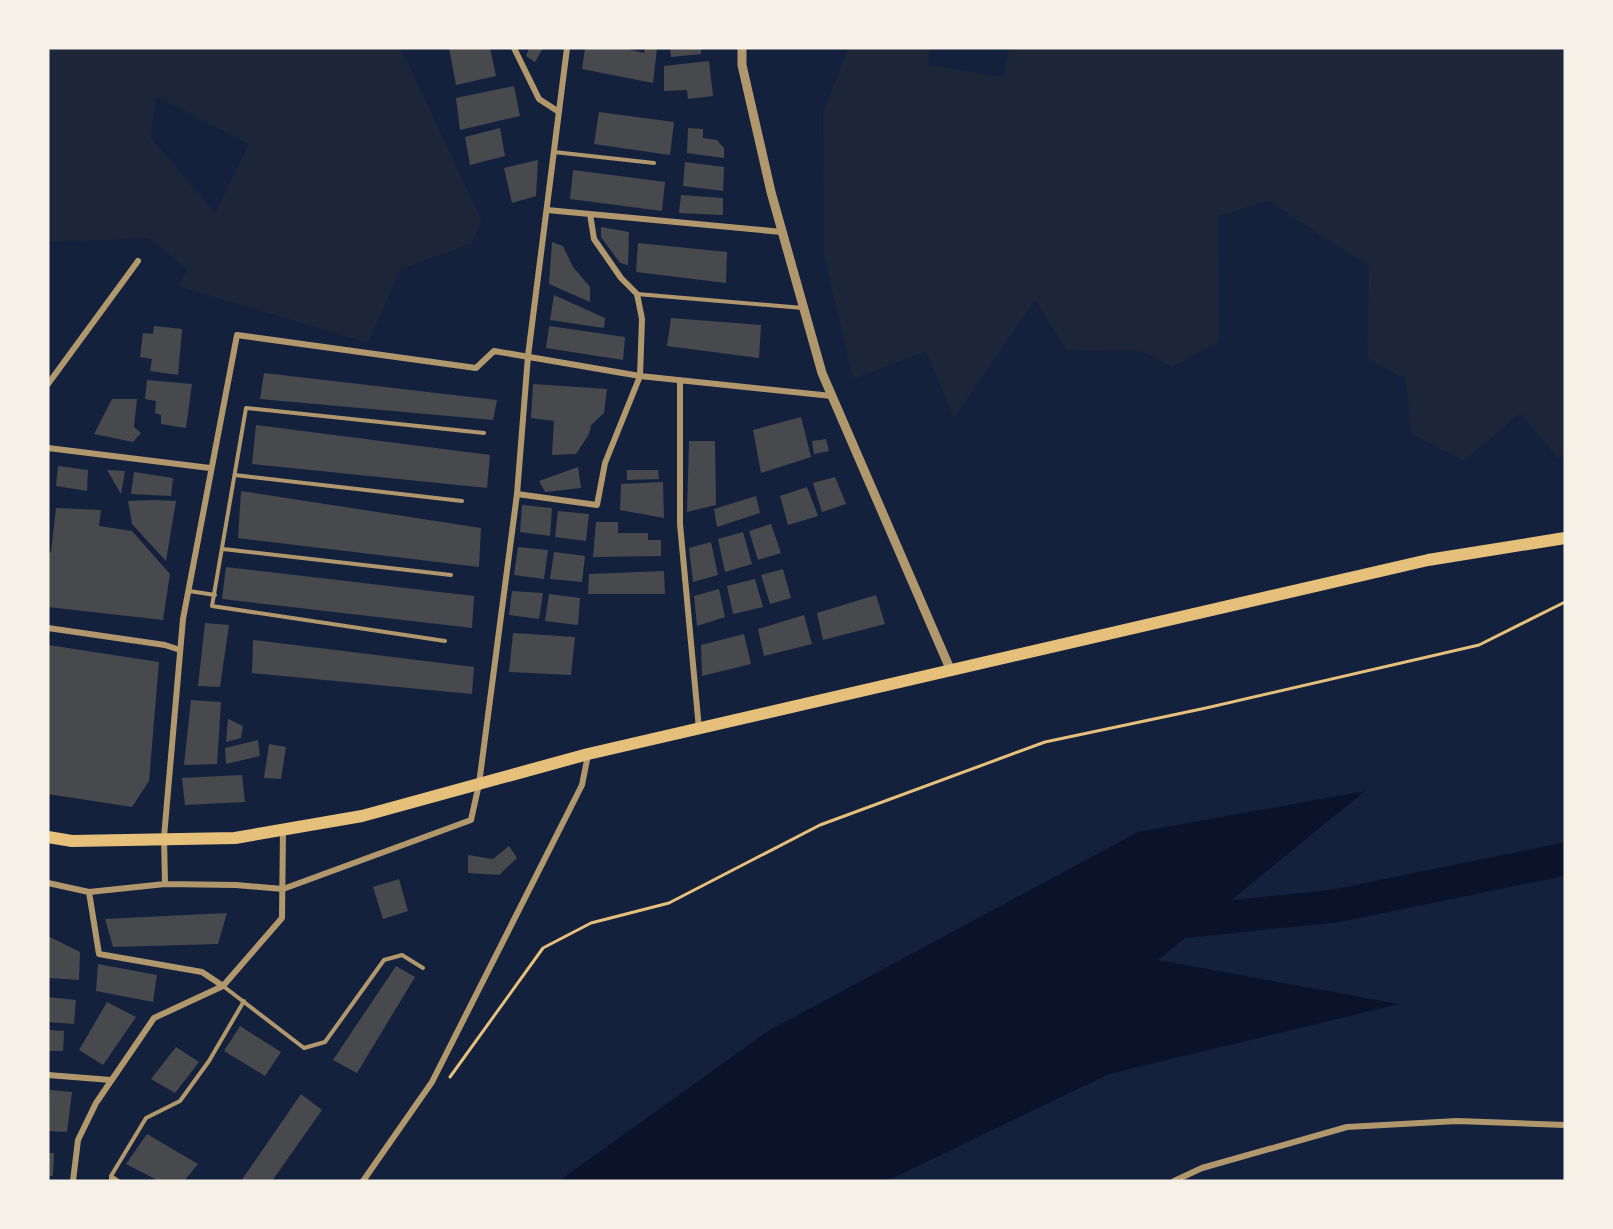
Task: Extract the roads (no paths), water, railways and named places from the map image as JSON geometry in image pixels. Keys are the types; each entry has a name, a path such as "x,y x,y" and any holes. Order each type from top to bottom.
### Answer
{"main road":[{"path":"48,837 72,841 164,837 235,838 363,816 588,754 1428,560 1565,538"}],"street":[{"path":"514,48 539,99 559,112"},
{"path":"48,883 89,892 165,884 236,885 283,889 471,820 479,783 518,494 528,356 567,48"},
{"path":"742,48 742,65 782,232 822,373 951,671"},
{"path":"547,210 782,232"},
{"path":"518,494 597,505 605,463 640,376 642,319 637,294 621,278 594,239 590,214"},
{"path":"48,384 138,261"},
{"path":"165,884 164,837 180,650 210,468 237,335 476,368 494,351 640,376 832,396"},
{"path":"680,380 680,524 699,730"},
{"path":"48,448 210,468"},
{"path":"48,628 165,645 180,650"},
{"path":"363,1181 432,1082 582,785 588,754"},
{"path":"73,1181 78,1140 96,1103 154,1018 223,987 282,918 283,828"},
{"path":"89,892 99,954 202,972 223,987"},
{"path":"48,1075 111,1080"},
{"path":"1174,1181 1202,1168 1347,1127 1457,1121 1565,1125"}],"lane":[{"path":"554,152 654,163"},
{"path":"637,294 804,308"},
{"path":"445,641 212,606 246,408 484,433"},
{"path":"235,475 462,501"},
{"path":"223,549 451,575"},
{"path":"188,591 215,595"},
{"path":"223,987 244,1000 304,1048 325,1042 384,960 402,955 423,969"},
{"path":"118,1181 111,1178 146,1118 180,1101 209,1062 244,1000"}],"waterway":[{"path":"1161,924 1335,906 1565,859"}]}
